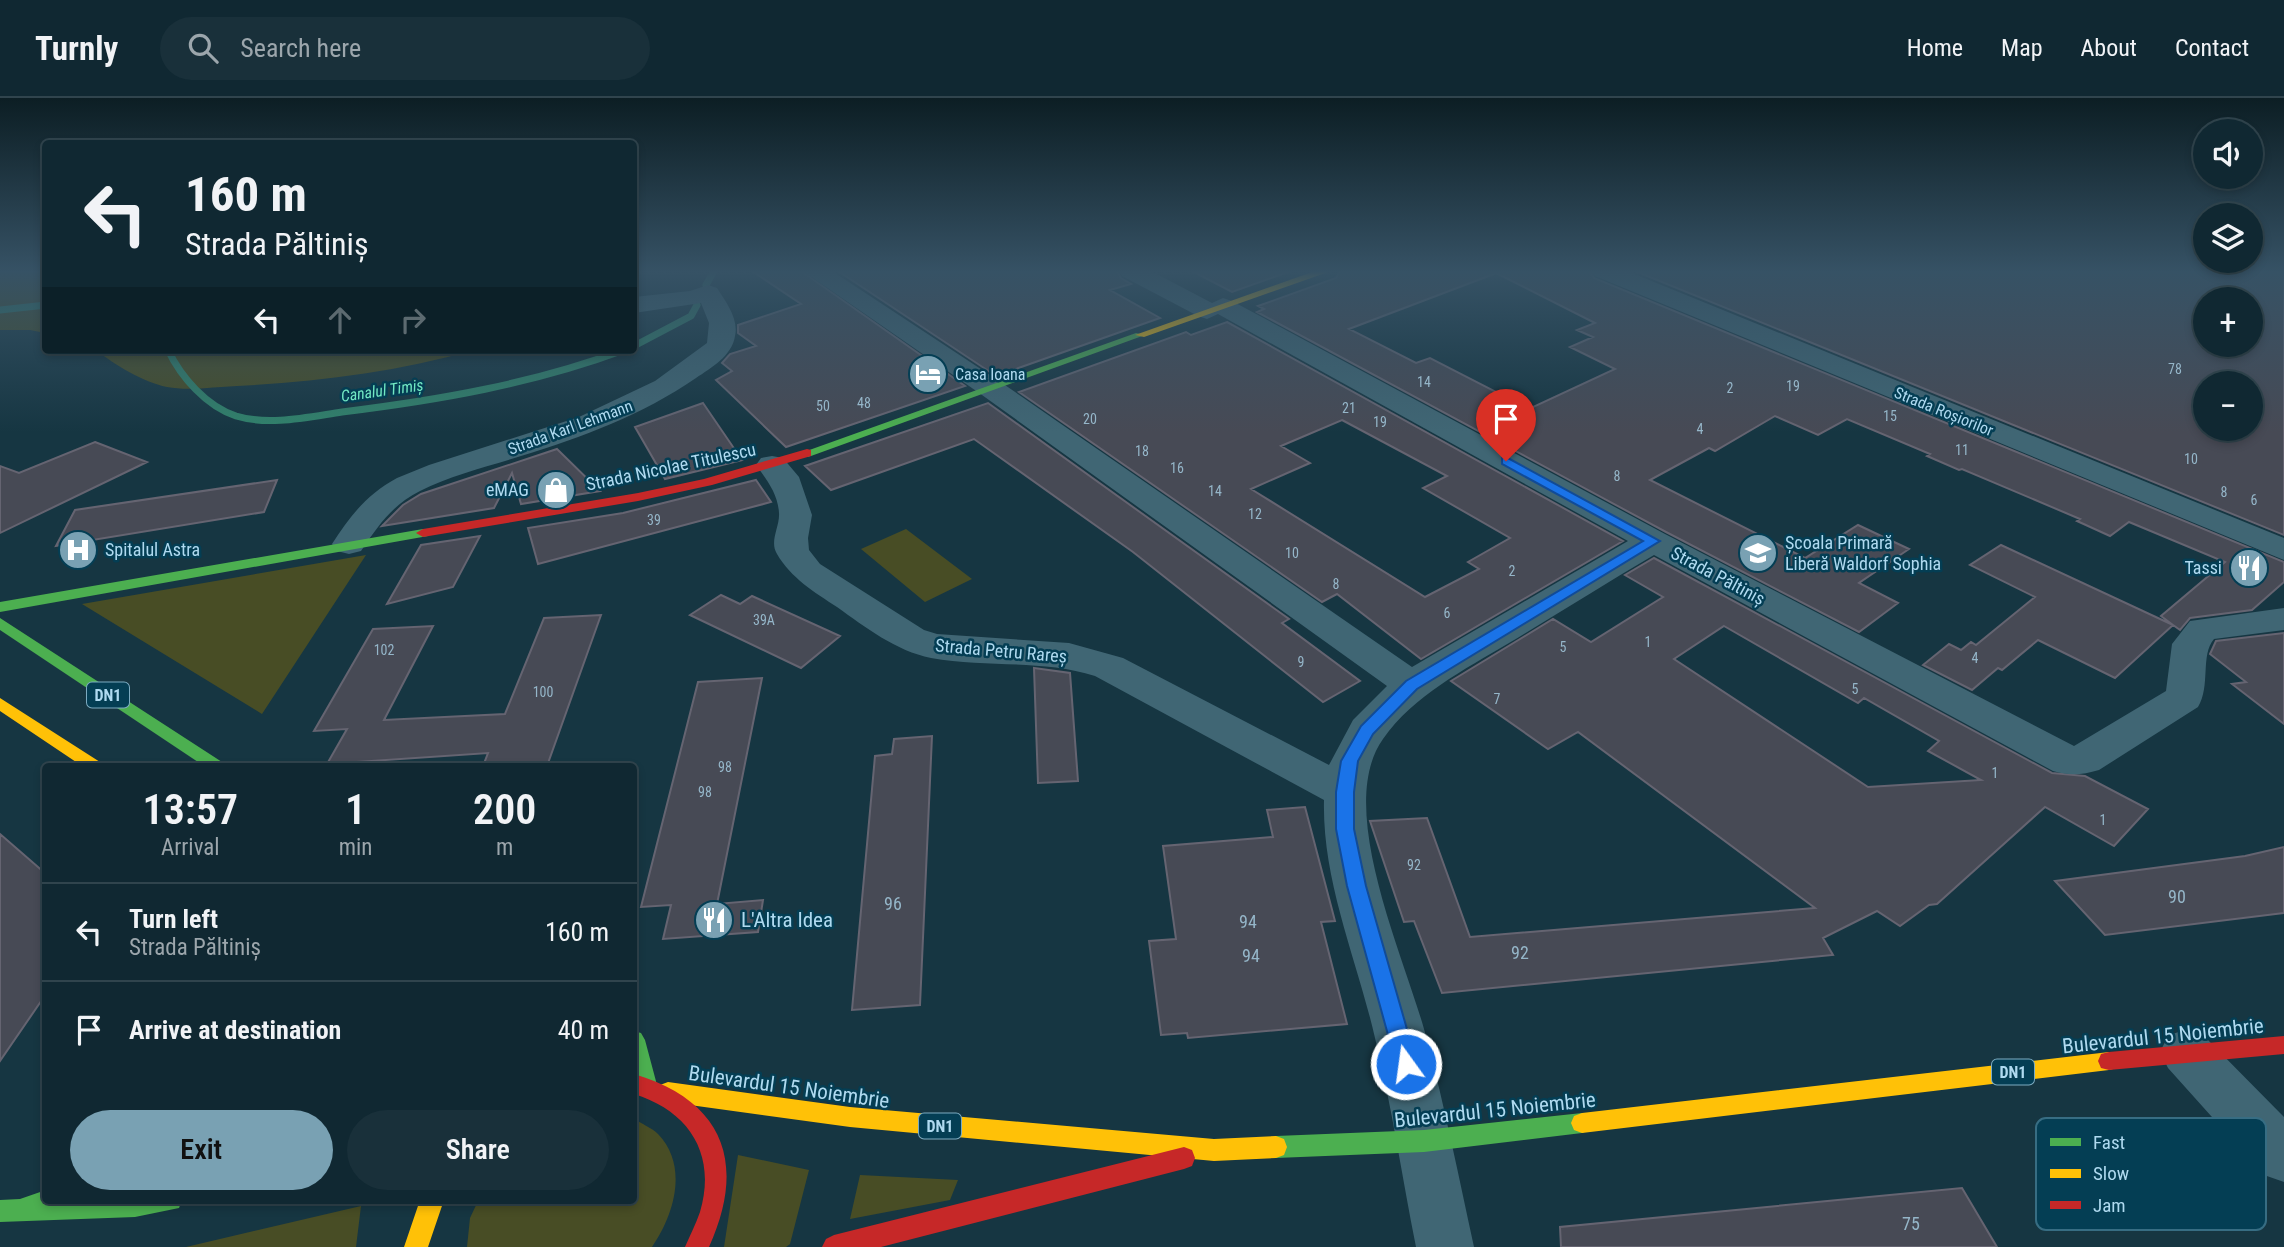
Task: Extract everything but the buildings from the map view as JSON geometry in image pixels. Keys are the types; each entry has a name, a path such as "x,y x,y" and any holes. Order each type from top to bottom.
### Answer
{"main road":[{"name":"Strada Nicolae Titulescu","path":"0,607 349,544 638,497 772,464 1171,325"},
{"name":"DN1","path":"0,622 212,763"},
{"path":"0,703 90,763"},
{"name":"Bulevardul 15 Noiembrie","path":"668,1092 862,1118 1214,1150 1424,1141 2186,1052 2284,1045"},
{"path":"637,1062 640,1084 668,1092 687,1106 702,1124 715,1160 714,1202 697,1247"},
{"path":"834,1247 1214,1150"},
{"path":"21,1210 42,1202"},
{"path":"0,1211 147,1204"},
{"path":"416,1247 431,1204"}],"street":[{"name":"Strada Karl Lehmann","path":"349,544 368,514 384,498 400,488 426,476 576,429 631,407 673,383 707,358 720,342 721,325"},
{"path":"895,325 992,389 1411,685"},
{"name":"Strada Păltiniș","path":"1244,325 2068,761 2084,760 2184,698 2189,683 2188,647 2193,637 2203,629 2284,619"},
{"name":"Strada Roșiorilor","path":"1735,325 2284,550"},
{"name":"Strada Petru Rareș","path":"772,464 783,477 793,501 796,515 791,538 792,551 808,571 911,638 932,646 958,650 1069,655 1109,667 1345,792"},
{"path":"1445,1247 1401,1038 1356,886 1345,829 1345,792 1350,761 1367,730 1411,685 1653,541"},
{"path":"2186,1052 2248,1118"},
{"path":"2266,1137 2284,1156"}],"green space":[{"path":"0,325 42,325 42,332 0,330"},
{"path":"102,354 457,354 356,375 193,389 167,387 120,367"},
{"path":"906,529 972,579 925,602 861,549"},
{"path":"366,555 262,714 82,604"},
{"path":"637,1121 658,1134 668,1147 673,1161 676,1175 672,1206 652,1247 467,1247 470,1218 477,1204 637,1204"},
{"path":"738,1155 809,1170 790,1244 786,1247 724,1247"},
{"path":"860,1175 958,1180 950,1200 850,1219"},
{"path":"361,1206 356,1247 186,1247"}],"waterway":[{"name":"Canalul Timiș","path":"637,344 675,325"},
{"name":"Canalul Timiș","path":"170,354 187,380 205,398 236,416 262,420 302,418 485,389 555,372 612,354"}],"traffic: fast":[{"path":"807,453 1140,335"},
{"path":"0,607 423,533"},
{"path":"0,623 211,763"},
{"path":"637,1051 646,1085"},
{"path":"1276,1147 1424,1141 1582,1123"},
{"path":"21,1210 42,1202"},
{"path":"0,1211 147,1204"}],"traffic: slow":[{"path":"1140,335 1170,325"},
{"path":"0,703 90,763"},
{"path":"1582,1123 2109,1061"},
{"path":"668,1092 850,1117 1214,1150 1276,1147"},
{"path":"416,1247 431,1204"}],"traffic: jam":[{"path":"423,533 638,497 707,482 807,453"},
{"path":"2109,1061 2284,1045"},
{"path":"637,1085 655,1090 689,1112 710,1144 715,1163 716,1184 712,1211 697,1247"},
{"path":"834,1247 1184,1158"}],"place":[{"name":"Casa Ioana","path":"928,374"},
{"name":"eMAG","path":"556,490"},
{"name":"Spitalul Astra","path":"78,550"},
{"name":"Școala Primară Liberă Waldorf Sophia","path":"1758,553"},
{"name":"Tassi","path":"2249,568"},
{"name":"L'Altra Idea","path":"714,920"}],"route":[{"path":"1406,1064 1401,1038 1356,886 1345,829 1345,792 1350,761 1367,730 1411,685 1653,541 1506,461"}]}
